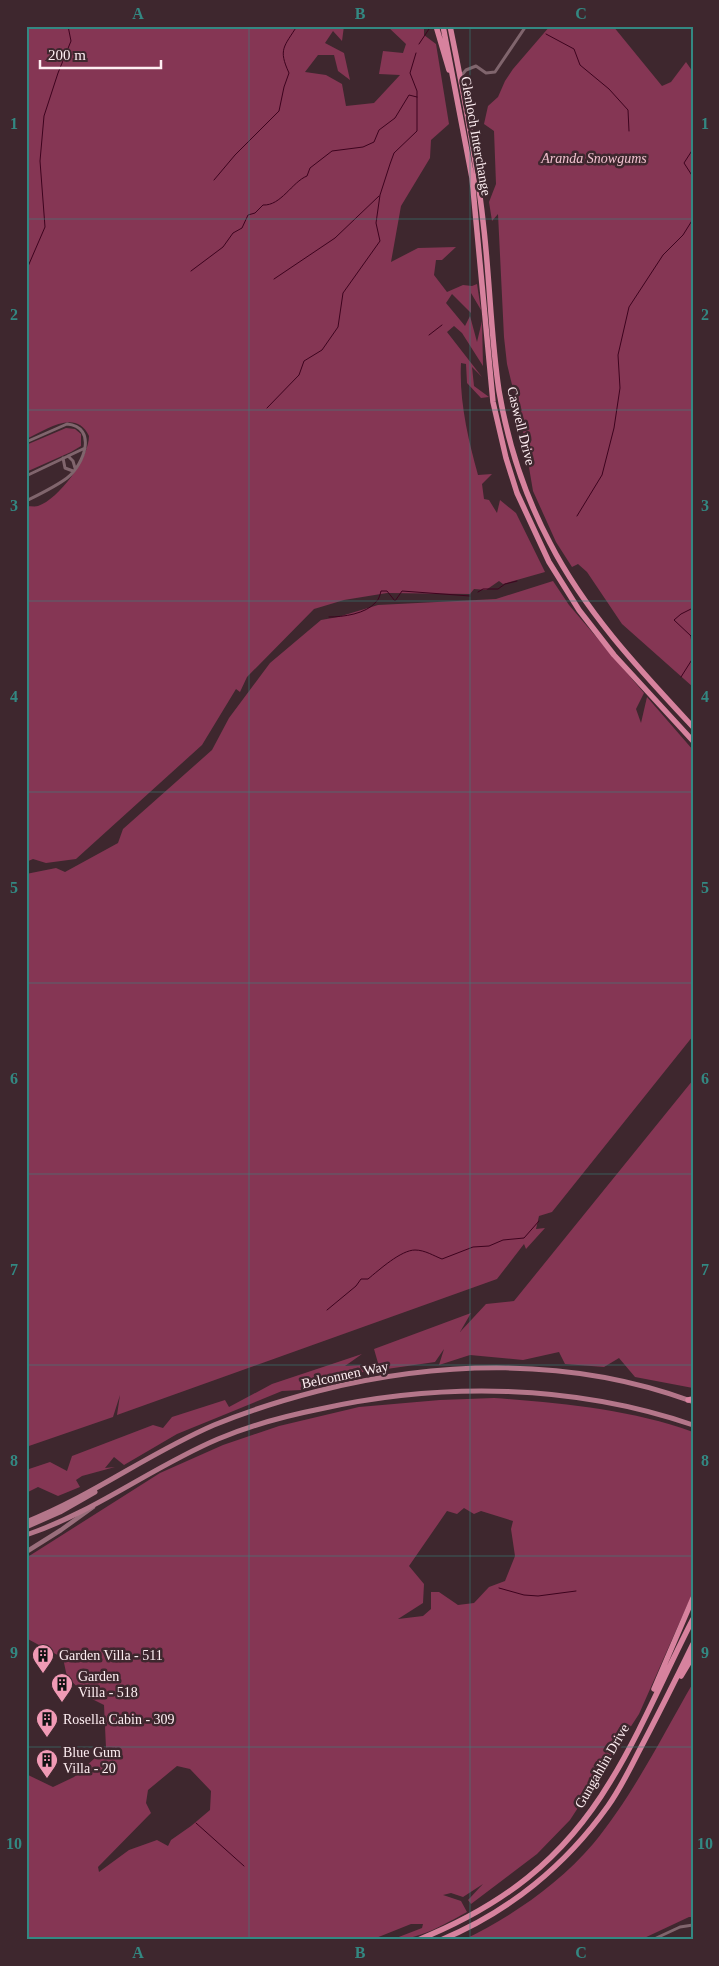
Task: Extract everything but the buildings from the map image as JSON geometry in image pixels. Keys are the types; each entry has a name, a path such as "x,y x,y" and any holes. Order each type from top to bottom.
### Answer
{"highway":[{"path":"436,26 463,128"},
{"name":"Glenloch Interchange","path":"443,26 472,178 479,250"},
{"name":"Glenloch Interchange","path":"450,26 460,76"},
{"name":"Caswell Drive","path":"460,76 472,140 482,213 496,370 512,447 532,506 560,563 591,611 693,727"},
{"name":"Caswell Drive","path":"479,250 492,402 503,448 518,493 540,545 568,594 590,625 637,681 693,741"},
{"path":"639,1728 693,1598"},
{"name":"Gungahlin Drive","path":"418,1940 490,1906 522,1883 548,1860 578,1828 601,1797 639,1728 693,1619"},
{"name":"Gungahlin Drive","path":"441,1940 483,1920 513,1901 544,1877 590,1829 609,1804 654,1723 693,1644"},
{"path":"654,1723 693,1656"}],"main road":[{"name":"Belconnen Way","path":"26,1522 56,1509 214,1425 274,1403 355,1382 442,1369 495,1367 572,1372 630,1383 691,1400"},
{"name":"Belconnen Way","path":"26,1536 63,1522 98,1504 156,1469 218,1439 277,1418 358,1400 443,1391 495,1391 569,1396 632,1406 693,1425"},
{"path":"26,1527 67,1508 129,1470"},
{"path":"26,1552 98,1504"}],"street":[{"path":"460,76 465,71 476,66 486,73 495,72 526,26"},
{"path":"26,442 62,425 72,424 84,433 85,447 74,470 68,477 26,501"},
{"path":"26,476 85,447"},
{"path":"67,456 73,461 74,470"},
{"path":"63,458 65,468 74,470"},
{"path":"652,1940 680,1927 693,1925"}],"green space":[{"path":"26,26 344,26 342,41 333,31 325,43 344,53 350,80 338,71 334,55 318,55 305,72 326,75 342,84 346,106 374,103 400,75 379,74 383,51 403,53 406,44 387,26 424,26 424,35 436,44 449,124 431,140 430,158 401,206 391,262 418,248 456,247 442,260 436,260 434,275 447,292 463,285 472,286 477,284 481,310 471,293 471,313 452,294 446,303 465,326 470,316 477,342 482,321 483,366 462,333 454,326 447,332 482,377 472,367 474,386 489,397 481,398 467,383 466,364 461,363 461,391 471,448 478,475 492,474 482,484 484,499 489,500 497,513 500,500 516,513 545,572 503,584 499,581 486,590 474,589 470,594 387,593 344,600 314,609 247,677 240,692 236,689 202,745 76,859 46,863 33,859 26,862 26,506 37,506 46,502 63,487 84,455 89,436 76,423 69,422 51,427 26,439"},
{"name":"Aranda Snowgums","path":"550,26 613,26 662,86 671,82 686,62 693,72 693,687 622,624 587,572 578,564 572,567 556,542 533,491 522,426 507,364 498,214 492,221 489,202 496,184 494,131 484,124 488,106 498,97 513,69"},
{"path":"66,428 75,429 81,434 81,446 26,472 26,445"},
{"path":"553,581 569,605 644,693 636,709 641,723 647,697 693,750 693,1036 552,1212 539,1216 536,1229 545,1228 526,1249 524,1244 497,1279 117,1415 120,1395 113,1417 26,1447 26,874 56,868 65,872 118,843 123,829 212,750 229,718 270,663 321,620 378,605 496,599"},
{"path":"693,1080 693,1388 635,1377 619,1358 604,1367 565,1364 559,1352 523,1360 470,1355 439,1365 444,1349 435,1362 380,1370 374,1349 471,1313 460,1332 486,1304 514,1301"},
{"path":"362,1354 345,1366 362,1365 367,1371 327,1381 323,1378 301,1390 282,1391 177,1434 124,1465 114,1457 105,1468 115,1467 82,1476 76,1480 80,1487 58,1496 38,1487 26,1493 26,1470 50,1462 67,1471 72,1456 153,1425 163,1428 172,1417 225,1400 229,1407 272,1384"},
{"path":"494,1398 595,1408 669,1424 693,1432 693,1592 639,1714 570,1820 537,1854 471,1904 468,1900 483,1884 463,1897 451,1893 443,1895 461,1901 467,1912 421,1935 391,1940 422,1928 423,1924 411,1924 371,1940 26,1940 26,1774 53,1787 74,1777 106,1748 104,1705 88,1697 67,1677 63,1658 26,1638 26,1558 160,1473 223,1445 279,1426 359,1407 440,1400","holes":["464,1508 474,1514 481,1511 513,1521 511,1529 515,1556 505,1581 489,1587 474,1603 458,1605 439,1592 431,1592 431,1609 423,1616 398,1619 423,1603 424,1584 409,1566 447,1511 457,1514","177,1766 190,1769 211,1791 210,1810 171,1840 168,1846 157,1840 129,1850 99,1872 98,1867 151,1813 146,1803 148,1790"]},
{"path":"693,1683 693,1917 689,1917 640,1940 463,1940 499,1921 533,1899 565,1873 593,1844 634,1786"}],"waterway":[{"path":"26,271 45,227 40,161 44,116 71,41 68,26"},
{"path":"214,180 235,155 279,111 289,73 284,58 284,48 297,26"},
{"path":"419,44 429,29"},
{"path":"546,34 574,49 580,65 609,89 628,110 629,131"},
{"path":"267,408 299,375 304,361 322,350 338,327 343,293 380,241 376,223 380,195 390,164 394,153 417,131 417,91 410,73 416,53"},
{"path":"191,271 223,247 233,233 242,228 248,215 255,213 263,205 275,202 281,198 296,183 307,176 310,168 332,151 363,147 374,142 379,130 395,118 409,95 417,97"},
{"path":"693,149 684,163 693,177"},
{"path":"274,279 335,238 379,196"},
{"path":"577,516 602,475 614,428 620,388 618,355 629,307 663,255 683,235 693,219"},
{"path":"429,335 442,325"},
{"path":"478,592 483,589 498,589 505,584 517,581"},
{"path":"329,617 360,612 372,606 377,601 381,591 387,591 395,601 402,591 470,596"},
{"path":"693,608 674,620 691,636 693,651"},
{"path":"681,677 693,658"},
{"path":"327,1310 356,1286 361,1279 368,1279 403,1253 419,1250 442,1259 473,1247 489,1246 503,1240 524,1238 539,1221"},
{"path":"499,1588 524,1595 538,1596 576,1591"},
{"path":"196,1823 244,1866"}],"place":[{"name":"Garden Villa - 511","path":"43,1674"},
{"name":"Garden Villa - 518","path":"62,1703"},
{"name":"Rosella Cabin - 309","path":"47,1738"},
{"name":"Blue Gum Villa - 20","path":"47,1779"}]}
